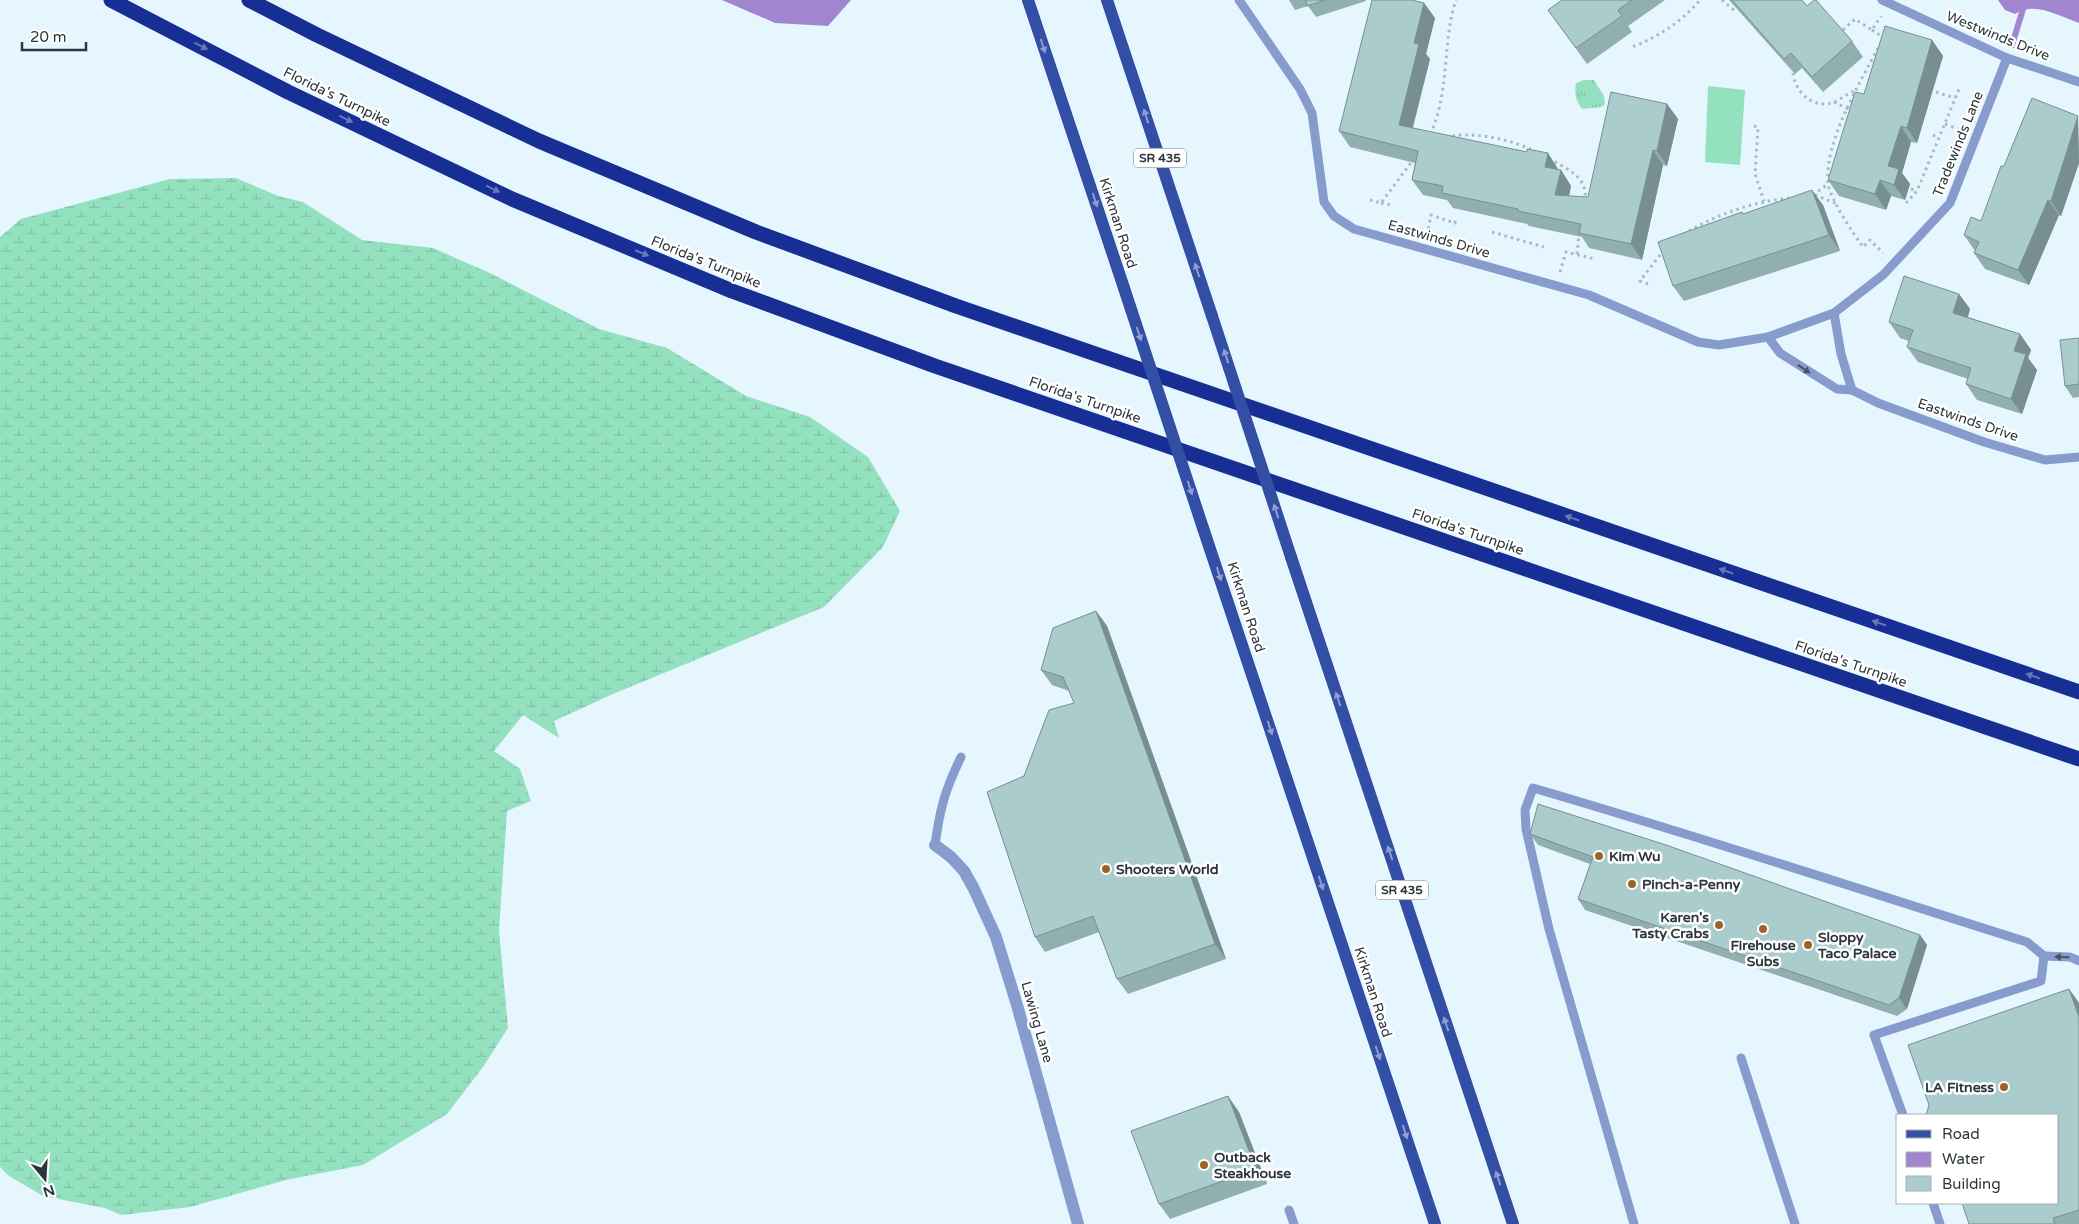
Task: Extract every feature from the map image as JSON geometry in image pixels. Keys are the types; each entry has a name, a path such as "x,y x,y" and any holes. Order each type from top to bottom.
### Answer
{"highway":[{"name":"Florida's Turnpike","path":"111,0 288,92 512,199 732,291 934,366 2079,759"},
{"path":"249,0 317,35 539,141 756,232 956,306 2079,692"}],"main road":[{"name":"Kirkman Road","path":"1028,0 1435,1224"},
{"name":"SR 435","path":"1107,0 1513,1224"}],"street":[{"name":"Lawing Lane","path":"935,845 951,857 964,871 996,937 1017,1005 1078,1224"}],"lane":[{"name":"Eastwinds Drive","path":"1238,0 1304,97 1312,112 1324,202 1334,216 1354,229 1589,295 1698,342 1719,345 1768,337 1834,313"},
{"name":"Westwinds Drive","path":"1882,0 2007,58 2079,82"},
{"name":"Tradewinds Lane","path":"1834,313 1883,275 1950,203 2007,58"},
{"path":"1834,313 1841,354 1852,390"},
{"name":"Eastwinds Drive","path":"1768,337 1780,353 1837,389 1852,390 1878,403 1984,442 2045,460 2079,457"},
{"path":"935,845 939,814 946,787 961,757"},
{"path":"1634,1224 1549,929 1526,829 1525,810 1533,788 1680,831 1739,852 2027,942 2044,956 2070,957 2079,961"},
{"path":"1903,1114 1874,1035 2041,981 2044,956"},
{"path":"1741,1058 1795,1224"},
{"path":"1932,1204 1940,1224"},
{"path":"1290,1210 1294,1224"}],"path":[{"path":"1426,142 1433,128 1441,94 1450,25 1456,0"},
{"path":"1633,46 1669,30 1687,15 1700,0"},
{"path":"1722,0 1736,12"},
{"path":"1872,30 1882,13"},
{"path":"1843,30 1855,19 1884,38 1857,89 1834,141 1828,184 1837,205 1863,247 1870,240 1883,254"},
{"path":"1792,73 1795,84 1802,95 1812,102 1822,104 1834,102 1857,89"},
{"path":"1906,203 1917,191 1959,89"},
{"path":"1936,92 1955,98"},
{"path":"1834,102 1848,109"},
{"path":"1945,124 1964,131"},
{"path":"1754,126 1758,127 1755,174 1764,201"},
{"path":"1934,135 1938,138"},
{"path":"1443,137 1478,136 1503,139 1520,144 1536,152"},
{"path":"1543,156 1578,176 1586,192 1585,201"},
{"path":"1381,203 1414,159"},
{"path":"1815,195 1828,184"},
{"path":"1911,188 1917,191"},
{"path":"1807,196 1815,195 1837,205"},
{"path":"1687,233 1724,214 1745,207 1764,201 1792,198"},
{"path":"1370,200 1392,205"},
{"path":"1745,207 1748,214"},
{"path":"1427,236 1431,215 1455,223 1456,218"},
{"path":"1577,254 1581,227"},
{"path":"1492,232 1544,246"},
{"path":"1648,284 1640,281 1664,250"},
{"path":"1560,273 1566,252 1595,259"}],"green space":[{"path":"1584,80 1594,80 1604,96 1605,104 1601,107 1582,109 1580,106 1575,94 1576,83"},
{"path":"1708,86 1745,90 1740,165 1705,162"},
{"path":"236,178 278,196 303,202 362,240 433,248 492,274 599,329 667,348 746,396 810,417 868,457 900,511 883,547 824,607 613,694 554,721 559,738 523,715 494,751 520,769 531,801 507,811 499,930 508,1028 483,1067 447,1114 363,1165 286,1180 190,1207 121,1215 105,1208 43,1196 9,1176 0,1167 0,237 21,219 170,179"}],"water":[{"path":"722,0 851,0 828,26 775,23"},
{"path":"1998,0 2079,0 2079,23 2039,9 2023,10 2015,14 2005,10"}],"building":[{"path":"1306,0 1325,0 1307,6"},
{"path":"1372,0 1412,0 1424,3 1414,43 1419,44 1399,125 1527,152 1527,149 1548,153 1545,167 1561,170 1555,195 1588,197 1611,92 1667,104 1657,151 1653,150 1631,244 1579,233 1581,224 1442,193 1443,186 1412,180 1418,151 1339,131"},
{"path":"1562,0 1632,0 1618,10 1622,16 1576,48 1548,10"},
{"path":"1732,0 1802,0 1807,6 1816,0 1852,41 1812,77 1791,53 1784,59"},
{"path":"1885,26 1932,40 1907,128 1901,126 1888,166 1899,169 1894,185 1880,180 1875,194 1828,180 1855,92 1864,94"},
{"path":"2032,98 2078,116 2051,201 2048,200 2018,270 1974,253 1979,242 1964,235 1971,217 1981,221 2001,166 2004,166"},
{"path":"1812,190 1829,235 1673,286 1658,242 1742,212 1743,214"},
{"path":"1904,276 1959,294 1953,313 2020,334 2014,351 2026,354 2011,399 1966,384 1971,368 1907,347 1913,330 1889,322"},
{"path":"2079,338 2079,384 2065,386 2060,340"},
{"name":"Shooters World","path":"1096,611 1215,944 1117,979 1093,916 1035,937 987,792 1024,776 1049,710 1074,703 1063,677 1041,670 1053,628"},
{"path":"1538,804 1666,845 1920,935 1899,998 1889,1005 1578,899 1593,857 1530,834"},
{"name":"LA Fitness","path":"2069,989 2079,1017 2079,1210 2053,1218 2055,1224 1969,1224 1962,1204 2059,1204 2059,1114 1926,1114 1929,1105 1908,1045"},
{"name":"Outback Steakhouse","path":"1228,1096 1256,1169 1159,1204 1131,1131"}],"waterway":[{"path":"2012,45 2023,9"}],"place":[{"name":"Kim Wu","path":"1599,856"},
{"name":"Shooters World","path":"1106,869"},
{"name":"Pinch-a-Penny","path":"1632,884"},
{"name":"Karen's Tasty Crabs","path":"1719,925"},
{"name":"Firehouse Subs","path":"1763,929"},
{"name":"Sloppy Taco Palace","path":"1808,945"},
{"name":"LA Fitness","path":"2004,1087"},
{"name":"Outback Steakhouse","path":"1204,1165"}]}
